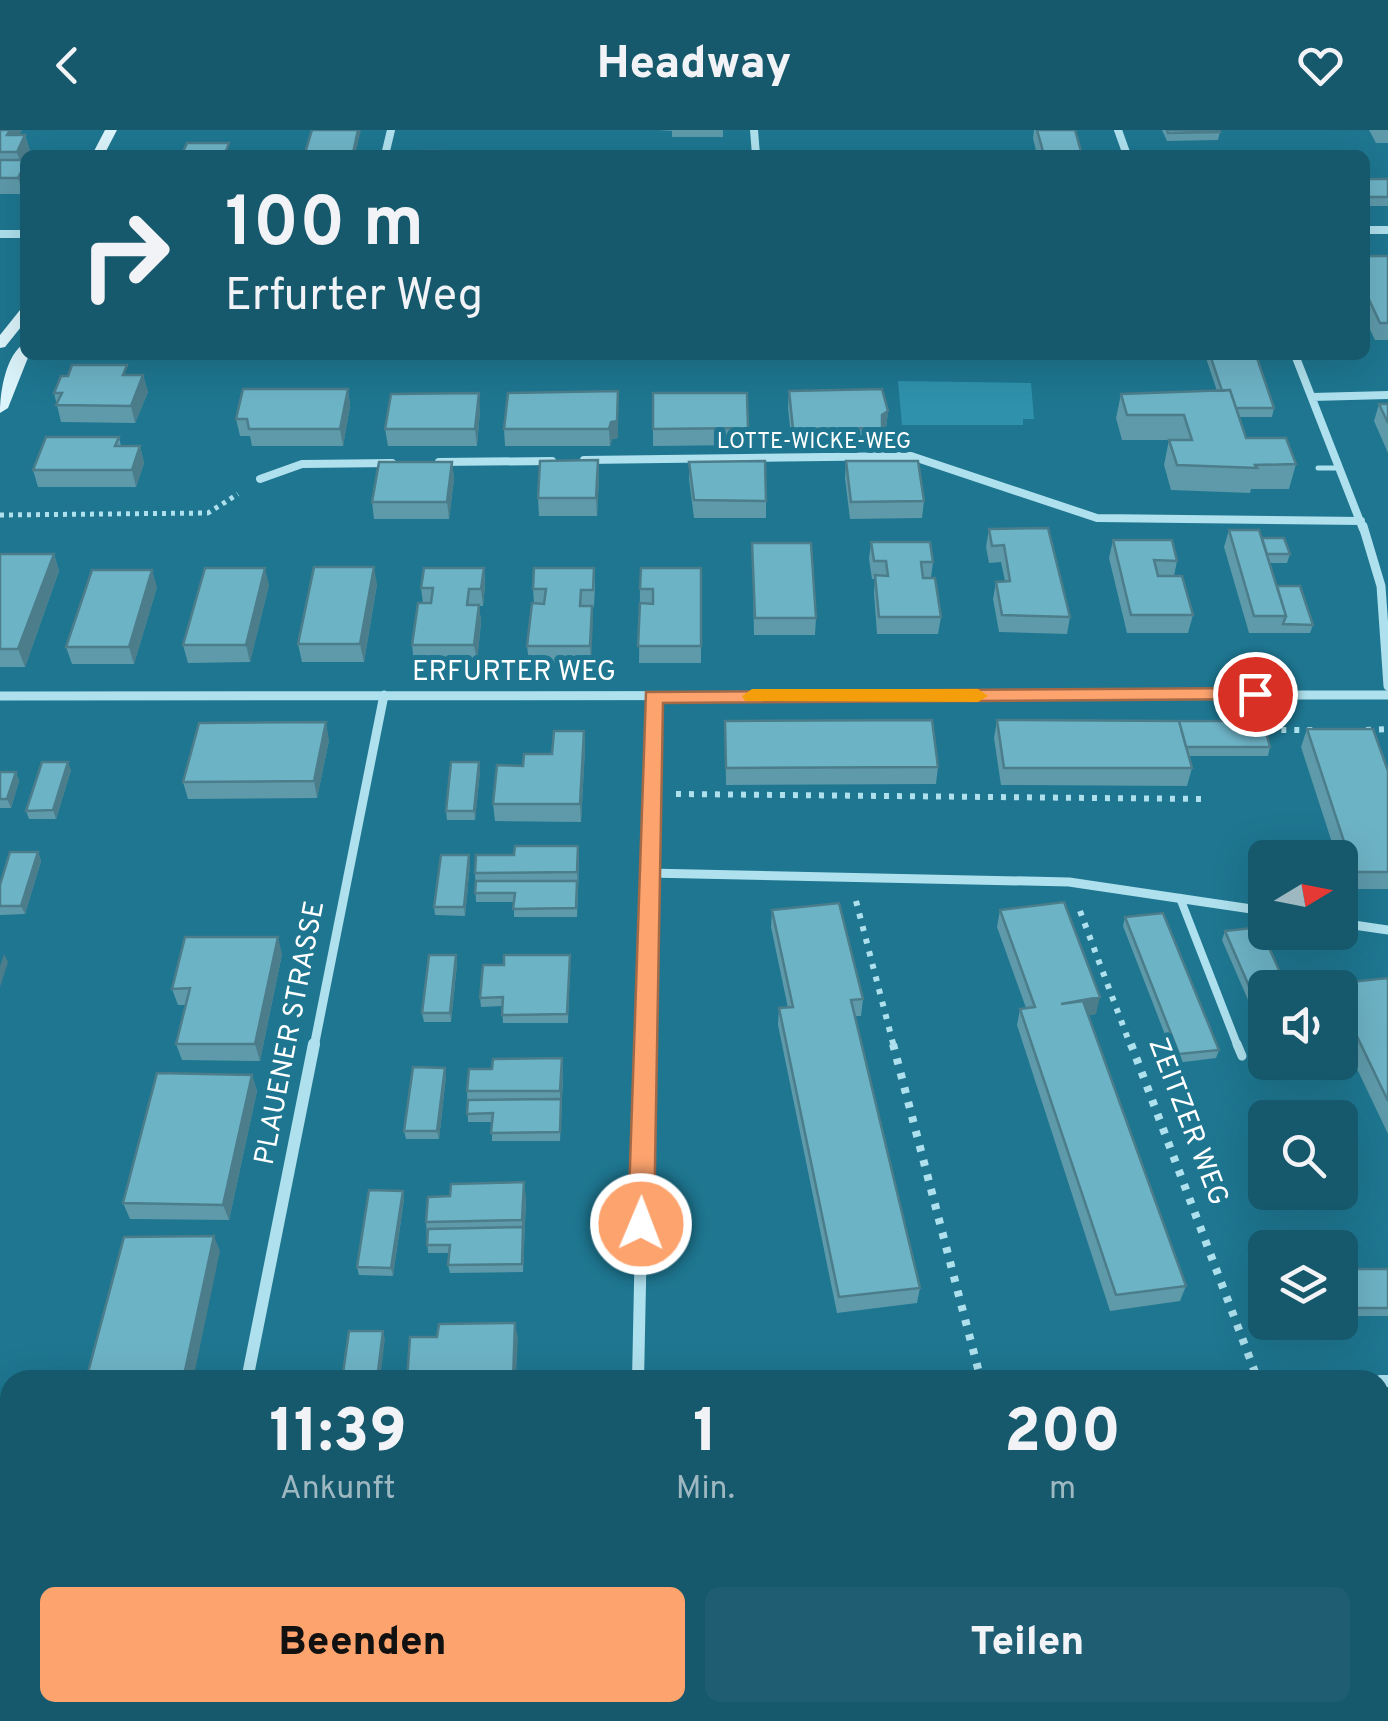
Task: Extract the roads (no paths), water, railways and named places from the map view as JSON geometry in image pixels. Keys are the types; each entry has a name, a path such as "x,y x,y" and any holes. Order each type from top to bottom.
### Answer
{"main road":[{"path":"0,344 20,319"},
{"path":"0,408 20,359"}],"street":[{"path":"1297,360 1361,521 1381,586 1388,686"},
{"path":"1312,397 1388,394"},
{"name":"LOTTE-WICKE-WEG","path":"577,460 911,456 1097,518 1361,521"},
{"path":"420,462 558,461"},
{"path":"260,480 302,464 400,463"},
{"name":"PLAUENER STRASSE","path":"248,1370 384,695"},
{"name":"ERFURTER WEG","path":"0,696 1388,695"},
{"path":"638,1370 653,696"},
{"path":"648,873 1069,882 1248,908"},
{"path":"1358,926 1388,930"}],"lane":[{"path":"1318,468 1339,468"},
{"path":"1180,898 1242,1056"}]}
